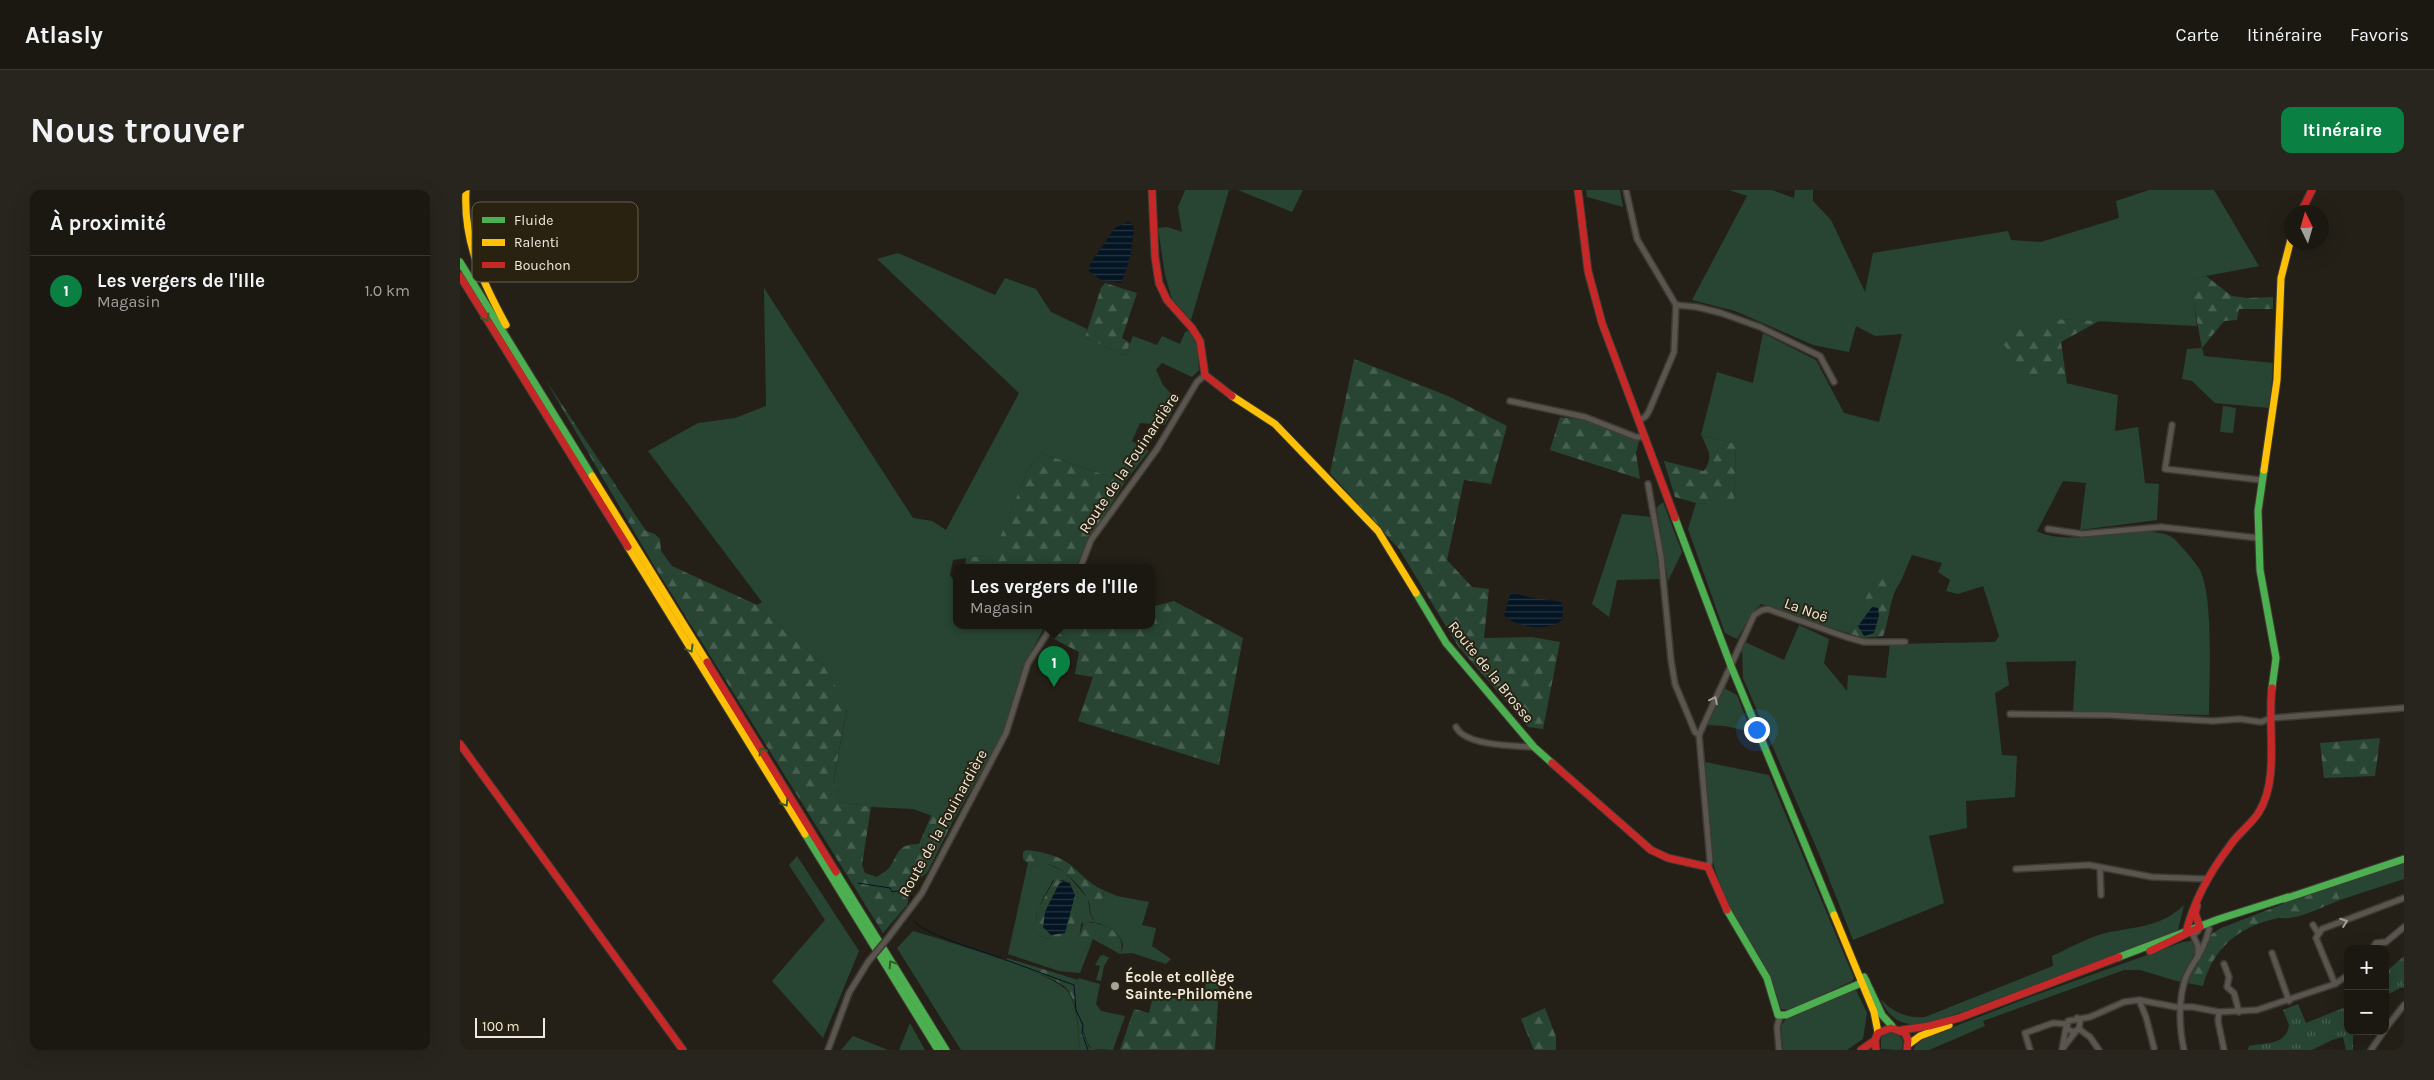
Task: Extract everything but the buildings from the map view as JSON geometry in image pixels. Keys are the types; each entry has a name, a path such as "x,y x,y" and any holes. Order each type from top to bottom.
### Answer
{"main road":[{"path":"466,190 463,223 468,253 472,262"},
{"path":"1152,190 1158,280 1169,304 1194,329 1200,340 1203,350 1205,375"},
{"path":"1578,190 1587,263 1602,323 1730,666 1864,982 1882,1015 1892,1026 1902,1030 1922,1028 1976,1012"},
{"path":"2304,205 2312,190"},
{"path":"2189,934 2191,912 2207,882 2229,846 2256,816 2266,797 2272,763 2268,720 2276,658 2260,570 2258,538 2261,480 2277,380 2281,278 2288,250"},
{"path":"460,262 472,282"},
{"path":"460,276 938,1050"},
{"path":"472,282 946,1050"},
{"path":"481,282 529,367 530,377"},
{"name":"Route de la Brosse","path":"1205,375 1213,383 1264,414 1378,531 1446,643 1534,747 1651,850 1668,858 1708,867"},
{"path":"460,744 683,1050"},
{"path":"2108,963 2150,951 2189,934 2200,927 2235,914 2354,874 2404,860"},
{"path":"1708,867 1722,901 1767,978 1776,1012 1780,1016 1864,982"},
{"path":"2200,927 2195,914 2207,882"},
{"path":"1908,1047 1920,1036 1976,1012 2189,934 2209,929 2288,897"},
{"path":"2150,951 2191,933 2200,927"},
{"path":"1861,1050 1874,1041 1878,1032 1874,1012 1864,982"},
{"path":"1878,1032 1892,1026"},
{"path":"1902,1030 1907,1036 1908,1047"},
{"path":"1874,1041 1876,1050"}],"street":[{"path":"1626,190 1637,239 1676,305 1674,352 1649,411 1639,421"},
{"path":"1676,305 1721,313 1760,327 1820,356 1834,382"},
{"name":"Route de la Fouinardière","path":"1082,564 1091,540 1157,448 1196,382 1205,375"},
{"path":"1510,401 1585,417 1603,422 1636,437 1645,437"},
{"path":"2172,425 2164,469 2261,480"},
{"path":"1648,484 1661,557 1670,660 1675,684 1695,732 1699,735 1710,861 1708,867"},
{"path":"2048,529 2082,534 2161,527 2258,538"},
{"name":"La Noë","path":"1699,735 1754,615 1762,610 1768,609 1846,638 1864,642 1905,642"},
{"name":"Route de la Fouinardière","path":"828,1050 849,994 868,962 922,893 1006,733 1028,663 1050,629"},
{"path":"2010,714 2110,715 2213,721 2268,720 2404,708"},
{"path":"1456,727 1463,735 1477,741 1534,747"},
{"path":"2016,869 2089,866 2152,877 2207,882"},
{"path":"2100,868 2101,896"},
{"path":"2335,984 2316,938 2318,933 2404,898"},
{"path":"2197,960 2198,946 2189,934 2235,914"},
{"path":"2313,926 2318,933"},
{"path":"2375,945 2376,943 2386,942 2404,927"},
{"path":"2184,1050 2181,1031 2183,988 2187,976 2202,952 2209,929"},
{"path":"2272,954 2288,1001"},
{"path":"2224,964 2230,977 2227,987 2234,993 2239,1012"},
{"path":"2030,1050 2025,1033 2053,1024 2066,1026 2077,1018 2090,1017 2124,1002 2139,1000 2219,1012 2239,1012 2270,1007 2335,984 2344,978"},
{"path":"2139,1000 2146,1017 2154,1048"},
{"path":"2389,1024 2404,1005"},
{"path":"2219,1012 2218,1021 2224,1050"},
{"path":"1779,1050 1777,1027 1780,1016"},
{"path":"2063,1049 2090,1017"},
{"path":"2077,1018 2079,1029 2090,1037 2099,1050"},
{"path":"2066,1026 2069,1031 2079,1029"},
{"path":"2063,1049 2066,1026"},
{"path":"2371,1050 2381,1035"}],"green space":[{"path":"1185,190 1229,190 1191,320 1172,299 1165,275 1158,228 1167,227 1182,232 1178,207"},
{"path":"1238,190 1303,190 1292,212"},
{"path":"1586,190 1620,190 1623,207 1587,197"},
{"path":"1729,190 1772,190 1794,198 1795,190 1813,190 1813,201 1831,220 1865,292 1873,253 2008,231 2011,240 2041,242 2119,218 2116,201 2149,190 2214,190 2259,266 2190,279 2197,326 2053,319 2026,374 2118,395 2115,431 2138,427 2145,483 2159,484 2157,520 2080,530 2086,483 2063,481 2037,531 2053,536 2073,538 2152,532 2167,535 2179,544 2200,570 2207,600 2210,641 2209,715 2073,712 2076,661 2006,662 2009,685 1995,693 2002,755 2017,756 2015,797 1966,801 1967,828 1929,836 1944,903 1853,940 1820,856 1743,678 1742,648 1745,642 1784,660 1799,625 1829,639 1824,663 1847,691 1848,675 1886,678 1890,644 1995,642 1999,636 1983,586 1958,594 1946,591 1950,580 1938,572 1942,563 1912,555 1900,583 1877,577 1848,633 1761,604 1753,612 1737,639 1725,633 1688,529 1696,503 1734,505 1736,444 1701,435 1717,372 1753,383 1763,333 1816,360 1844,413 1879,422 1902,334 1875,336 1856,326 1849,352 1813,345 1735,311 1692,300 1747,196"},
{"path":"898,253 995,295 1005,278 1036,289 1051,312 1087,329 1085,337 1125,356 1133,336 1157,345 1162,336 1180,344 1185,332 1189,331 1195,339 1198,355 1199,370 1192,377 1162,363 1156,370 1163,385 1178,401 1165,425 1140,423 1132,441 1149,451 1125,482 1041,453 1028,469 995,551 982,556 953,560 950,575 953,580 953,629 1043,629 1026,661 1003,733 952,823 913,809 871,807 840,802 833,784 847,709 825,666 757,605 762,602 648,451 698,423 735,418 766,406 764,288 913,518 932,521 946,530 1019,393 877,259"},
{"path":"2206,276 2232,296 2248,298 2273,297 2273,309 2239,309 2237,320 2224,321 2202,348 2189,279"},
{"path":"1105,283 1137,293 1122,338 1130,343 1125,356 1085,337 1101,288"},
{"path":"2053,319 2099,321 2061,342 2067,384 2026,374 1998,337"},
{"path":"2202,348 2204,356 2273,363 2270,408 2215,403 2192,381 2182,379 2187,349"},
{"path":"1354,359 1448,396 1507,426 1491,484 1464,480 1447,560 1472,587 1489,589 1484,638 1532,637 1560,642 1543,729 1528,727 1458,646 1399,549 1330,473"},
{"path":"545,379 646,531 655,534 660,539 661,551 672,566 757,605 825,666 847,708 833,783 840,802 871,807 862,865 865,873 877,877 889,868 903,847 919,844 932,814 952,823 927,873 911,885 907,905 883,933 653,564"},
{"path":"2223,406 2236,408 2233,433 2220,432"},
{"path":"1560,417 1594,422 1639,441 1636,453 1640,479 1550,450"},
{"path":"1701,435 1736,444 1734,506 1696,503 1675,497 1664,461 1704,471 1709,461 1709,453"},
{"path":"1041,453 1125,482 1088,542 1077,564 965,564 966,558 982,556 995,550 1028,469"},
{"path":"1663,502 1682,552 1668,581 1657,510 1657,507"},
{"path":"1622,514 1651,517 1660,579 1617,580 1609,617 1592,604"},
{"path":"1877,576 1900,583 1896,588 1883,636 1862,638 1848,633"},
{"path":"1174,601 1243,638 1219,765 1078,721 1093,677 1075,674 1079,652 1052,638 1057,629 1155,629 1155,606"},
{"path":"1724,688 1737,695 1751,732 1725,726 1707,725"},
{"path":"2380,738 2375,776 2324,778 2320,743"},
{"path":"1705,762 1769,775 1854,978 1852,981 1789,1010 1781,1009 1771,978 1722,893 1714,866"},
{"path":"1026,850 1048,854 1064,860 1103,890 1104,898 1094,920 1089,902 1077,884 1066,873 1053,866 1042,864 1032,867 1023,859 1023,852"},
{"path":"797,856 859,951 823,1038 772,981 825,920 789,865"},
{"path":"1028,863 1032,867 1045,863 1065,872 1088,899 1090,914 1093,920 1104,898 1103,890 1117,896 1149,902 1142,925 1156,928 1152,946 1171,959 1166,964 1132,953 1120,954 1123,946 1118,936 1106,927 1092,922 1081,924 1079,940 1073,955 1080,963 1082,954 1093,939 1080,973 1059,971 1008,954","holes":["1053,880 1063,880 1069,883 1069,881 1079,893 1073,923 1049,939 1037,935 1036,920 1042,900"]},
{"path":"2404,863 2404,879 2340,900 2334,884"},
{"path":"1056,877 1063,882 1059,884 1045,912 1075,895 1069,881 1079,893 1074,925 1071,932 1067,937 1050,939 1037,935 1034,931 1038,909"},
{"path":"2334,884 2340,900 2302,915 2278,918 2251,927 2240,933 2221,950 2207,972 2203,986 2187,983 2210,935 2221,928"},
{"path":"2184,905 2178,930 2088,966 1945,1018 1925,1023 1904,1023 1890,1014 1881,999 1890,1008 1901,1014 1925,1017 2053,966 2052,956 2089,939 2102,934 2155,923 2175,913"},
{"path":"1084,922 1105,926 1117,934 1122,946 1120,954 1093,939 1082,954 1080,963 1074,965 1073,955"},
{"path":"913,931 1022,967 1060,985 1069,993 1072,999 1077,1021 1080,1050 961,1050 897,948"},
{"path":"2192,941 2196,950 2180,982 2140,970 2124,970 1983,1021 1985,1026 1929,1050 1913,1050 1925,1038 2030,997 2183,942"},
{"path":"1104,955 1109,958 1104,966 1101,981 1096,980 1100,966 1095,965 1100,956"},
{"path":"2404,956 2404,988 2389,994 2389,990 2389,969"},
{"path":"1007,958 1078,980 1081,1014 1085,1020 1083,1033 1089,1047 1097,1050 1080,1050 1073,999 1064,986 1045,976 1006,962"},
{"path":"1206,977 1219,984 1215,1050 1120,1050 1134,1009 1149,1013 1153,997 1205,999"},
{"path":"1078,978 1100,984 1096,1004 1101,1011 1125,1016 1113,1050 1093,1049 1085,1037"},
{"path":"1856,990 1867,1013 1863,1039 1847,1050 1783,1050 1781,1026 1786,1019"},
{"path":"2298,1004 2306,1023 2344,1008 2344,1035 2353,1035 2353,1050 2346,1050 2343,1037 2312,1050 2248,1050 2249,1046 2274,1042 2284,1037 2289,1025 2283,1010"},
{"path":"1545,1008 1556,1037 1556,1050 1534,1050 1521,1019"},
{"path":"910,1023 925,1050 899,1050"},
{"path":"1888,1032 1896,1033 1901,1037 1903,1043 1901,1050 1881,1049 1881,1037"},
{"path":"853,1036 888,1050 841,1050"}],"water":[{"path":"1129,221 1134,227 1129,263 1121,283 1101,280 1089,271 1090,264 1115,228"},
{"path":"1511,592 1528,597 1561,602 1563,607 1562,620 1556,624 1541,627 1516,623 1504,615"},
{"path":"1872,607 1878,608 1879,616 1874,633 1864,636 1858,626"},
{"path":"1063,882 1069,883 1075,895 1065,933 1051,935 1043,927 1045,912 1059,884"}],"waterway":[{"path":"858,883 890,888 892,892 904,890 912,897 910,901 912,901"},
{"path":"914,921 928,931 1001,958"},
{"path":"1006,960 1074,985 1076,1010 1083,1025 1082,1033 1088,1050"}],"traffic: fast":[{"path":"460,262 472,281"},
{"path":"472,282 592,476"},
{"path":"2264,470 2258,511 2260,570 2276,658 2272,688"},
{"path":"1675,518 1731,666 1834,915"},
{"path":"1416,593 1446,643 1534,747 1552,763"},
{"path":"805,834 938,1050"},
{"path":"2284,899 2404,859"},
{"path":"836,872 946,1050"},
{"path":"2119,957 2219,919 2288,897"},
{"path":"1727,910 1767,978 1778,1015 1786,1015 1866,981"},
{"path":"1864,977 1882,1015 1892,1026"}],"traffic: slow":[{"path":"466,190 466,209 472,247"},
{"path":"2264,470 2277,380 2281,278 2288,250"},
{"path":"484,282 506,325"},
{"path":"1232,396 1275,424 1378,531 1416,593"},
{"path":"592,476 707,662"},
{"path":"628,547 805,834"},
{"path":"1834,915 1874,1012 1878,1032"},
{"path":"1909,1044 1920,1036 1949,1025"}],"traffic: jam":[{"path":"1152,190 1155,257 1159,283 1167,300 1192,328 1200,341 1205,375 1232,396"},
{"path":"1578,190 1588,271 1602,323 1675,518"},
{"path":"2304,205 2312,190"},
{"path":"460,276 628,547"},
{"path":"707,662 836,872"},
{"path":"2186,932 2193,909 2209,877 2232,842 2256,817 2265,799 2271,768 2272,688"},
{"path":"460,744 683,1050"},
{"path":"1552,763 1651,850 1668,858 1708,867 1727,910"},
{"path":"2150,951 2200,927 2195,913 2197,906"},
{"path":"1902,1030 1929,1026 1959,1018 2119,957"},
{"path":"1876,1050 1875,1040 1878,1033 1891,1028 1905,1033 1908,1040 1907,1050"},
{"path":"1861,1050 1874,1041"}],"place":[{"name":"Les vergers de l'Ille","path":"1054,687"},
{"name":"École et collège Sainte-Philomène","path":"1115,986"}]}
